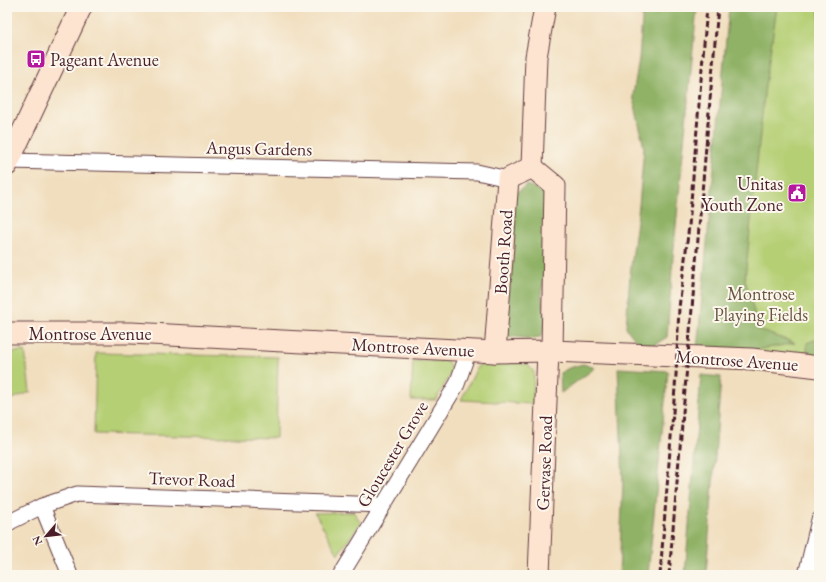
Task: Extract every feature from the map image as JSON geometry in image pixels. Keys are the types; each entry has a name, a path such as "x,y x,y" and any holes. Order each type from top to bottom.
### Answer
{"street":[{"path":"8,163 81,7"},
{"path":"532,167 536,57 545,7"},
{"name":"Angus Gardens","path":"8,163 477,172 508,179"},
{"path":"508,179 532,167"},
{"path":"532,167 555,186 550,351"},
{"name":"Booth Road","path":"495,352 508,179"},
{"name":"Montrose Avenue","path":"7,333 131,332 495,352 550,351 752,359 819,367"},
{"name":"Gloucester Grove","path":"341,575 457,384 469,350"},
{"name":"Gervase Road","path":"539,575 550,351"},
{"name":"Trevor Road","path":"7,525 10,522 42,506 77,494 383,505"},
{"path":"42,506 70,575"},
{"path":"806,575 819,520"}],"green space":[{"path":"643,7 697,7 673,257 667,337 654,345 637,342 626,328 630,275 639,206 644,148 633,95 639,59"},
{"name":"Montrose Playing Fields","path":"729,7 819,7 819,363 748,359"},
{"path":"729,7 777,7 765,86 745,279 759,330 795,343 745,352 697,350"},
{"path":"527,185 544,192 548,207 547,274 541,292 546,321 542,336 534,339 506,336 512,196"},
{"path":"819,338 819,360 807,359 807,343"},
{"path":"25,351 30,392 7,401 7,353"},
{"path":"96,353 278,357 276,438 94,434"},
{"path":"413,361 447,361 452,371 436,400 411,400"},
{"path":"488,362 527,364 534,372 533,404 461,400 478,366"},
{"path":"583,364 595,368 561,393 560,373 569,368"},
{"path":"618,368 668,371 648,575 619,575 623,481"},
{"path":"701,375 721,377 706,575 685,575"},
{"path":"354,512 361,523 338,554 315,513"}],"railway":[{"path":"660,575 676,375 679,308 689,226 707,7"},
{"path":"669,575 718,7"}],"place":[{"name":"Pageant Avenue","path":"36,59"},
{"name":"Unitas Youth Zone","path":"797,193"}]}
